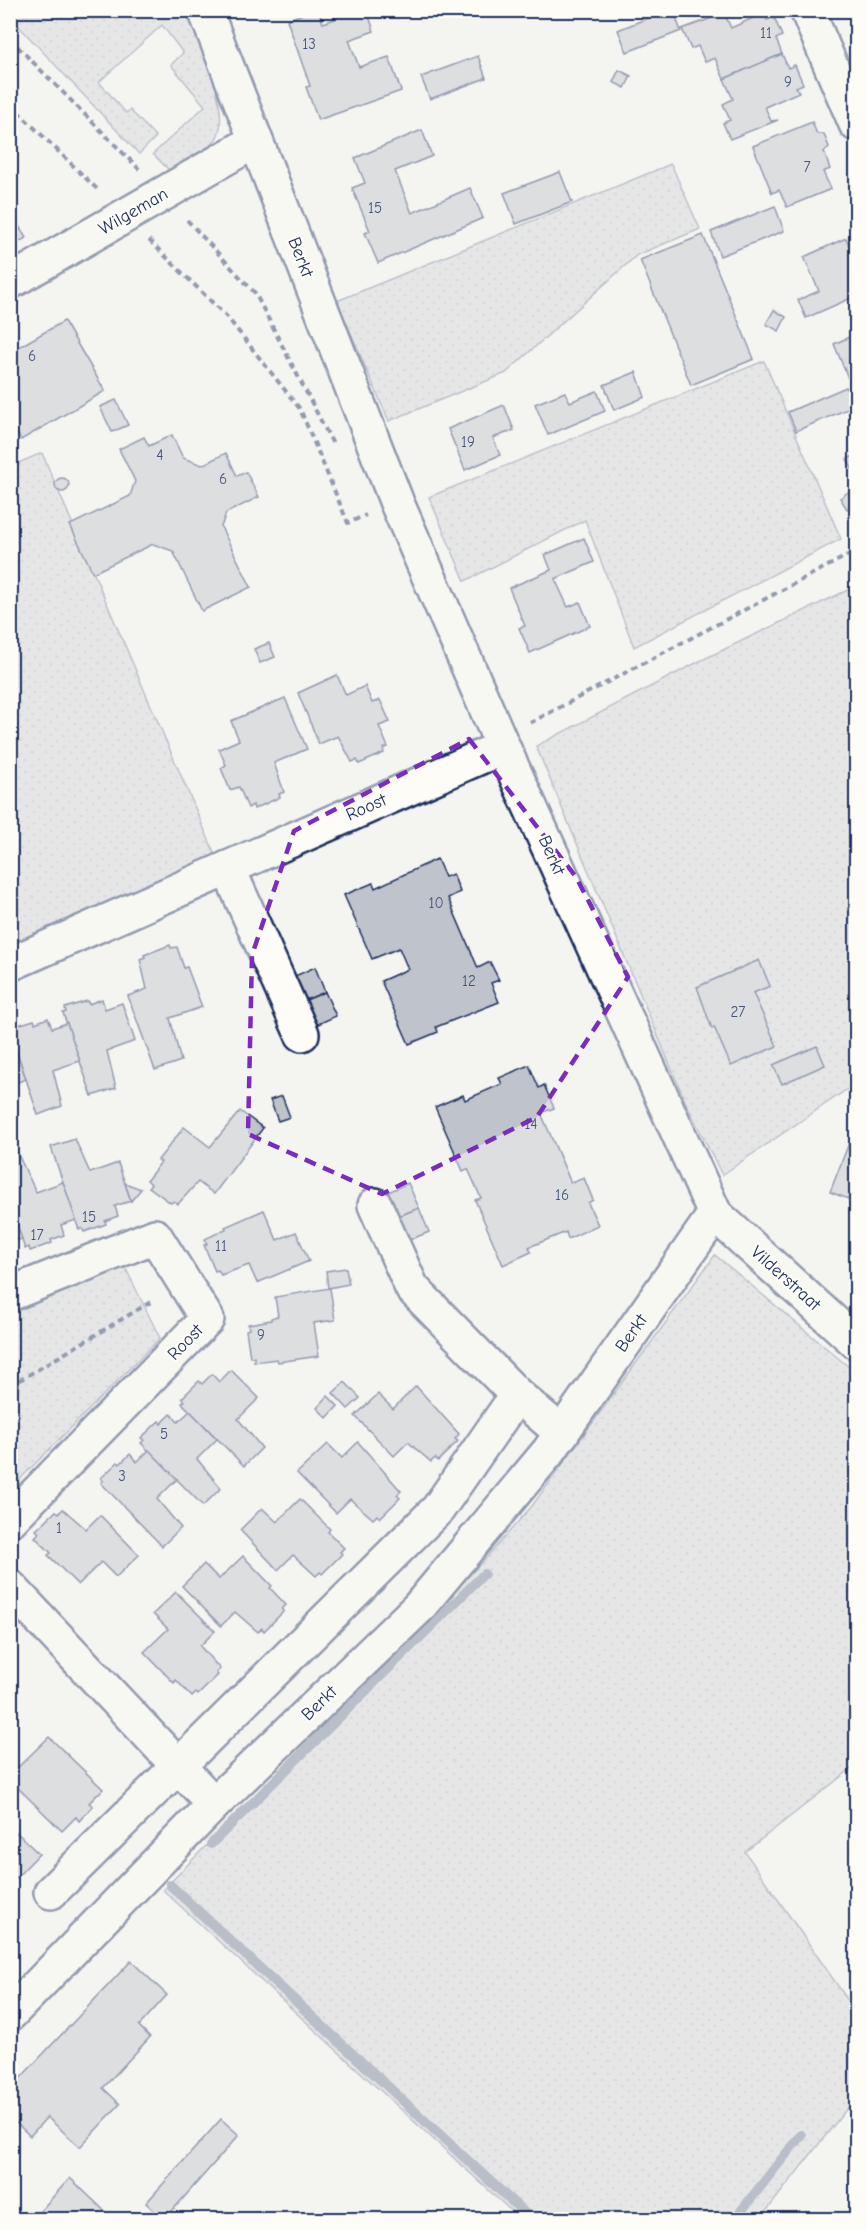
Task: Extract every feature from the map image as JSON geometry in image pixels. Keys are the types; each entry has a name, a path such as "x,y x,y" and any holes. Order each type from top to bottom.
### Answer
{"street":[{"name":"Berkt","path":"10,2014 214,1804 418,1608 562,1433 715,1214 501,743 398,503 205,10"},
{"path":"807,10 856,124"},
{"name":"Wilgeman","path":"10,282 255,141"},
{"name":"Roost","path":"10,964 228,868 501,743"},
{"path":"228,868 302,1034"},
{"path":"375,1205 412,1288 517,1395 562,1433"},
{"name":"Vilderstraat","path":"715,1214 856,1342"},
{"name":"Roost","path":"10,1294 155,1236 207,1319 10,1520"},
{"path":"51,1892 438,1509 517,1395"},
{"path":"10,1587 214,1804"}],"path":[{"path":"10,39 163,194 255,293 339,456"},
{"path":"10,104 227,317 300,409 348,524 398,503"},
{"path":"360,506 369,526"},
{"path":"501,743 856,551"},
{"path":"10,1386 183,1282"}],"highlighted area":[{"path":"469,739 576,877 628,977 537,1117 382,1194 248,1134 252,955 294,831"}],"shaded area":[{"path":"10,11 188,11 206,57 217,94 220,127 216,139 191,163 173,174 153,154 205,106 171,65 183,53 162,25 99,82 126,113 130,110 156,137 139,154 11,18"},
{"path":"671,164 700,229 637,255 506,373 389,421 337,301"},
{"path":"764,361 841,539 634,647 585,520 465,581 429,497"},
{"path":"42,453 217,859 11,955 11,466"},
{"path":"856,586 856,1083 722,1175 686,1103 536,746 700,661"},
{"path":"715,1255 856,1373 856,1765 745,1852 856,2012 856,2097 760,2219 520,2219 163,1890 486,1558 532,1506"},
{"path":"125,1267 160,1338 11,1488 11,1308"}],"building":[{"path":"318,10 323,23 335,19 332,12 335,10 367,10 374,31 349,40 359,67 389,57 401,91 318,120 306,87 310,86 287,20"},
{"path":"673,10 681,31 627,52 618,30"},
{"path":"731,11 725,15 731,28 764,13 767,20 774,17 782,36 776,39 782,54 724,79 715,58 705,62 698,46 691,49 682,29"},
{"path":"782,54 788,68 795,65 803,84 796,87 799,92 765,107 771,121 778,120 730,139 723,123 730,120 723,104 733,99 724,79"},
{"path":"478,56 486,78 430,99 421,77"},
{"path":"619,70 631,76 625,88 613,82"},
{"path":"812,122 817,134 824,134 829,147 824,152 830,169 823,172 831,189 787,207 779,190 772,193 753,146"},
{"path":"422,130 432,156 395,171 412,213 470,188 483,218 378,263 365,233 370,231 352,188 365,183 355,158"},
{"path":"560,172 572,202 516,224 504,193"},
{"path":"775,206 784,231 720,256 711,232"},
{"path":"10,211 26,238 10,247"},
{"path":"703,235 754,359 691,385 640,260"},
{"path":"846,238 856,261 856,296 806,318 798,300 819,291 804,257"},
{"path":"774,310 786,317 779,331 766,324"},
{"path":"64,321 105,391 21,440 10,421 10,352"},
{"path":"856,334 856,388 853,390 834,344"},
{"path":"636,372 645,397 614,410 604,385"},
{"path":"846,387 854,406 796,431 788,412"},
{"path":"597,391 605,411 548,435 535,404 565,392 570,402"},
{"path":"116,400 128,425 112,432 100,407"},
{"path":"504,405 514,430 493,438 500,455 465,470 448,429"},
{"path":"172,435 183,458 202,465 226,453 237,476 246,472 259,497 226,513 221,527 251,587 202,611 173,551 153,544 93,573 70,525 130,496 135,481 119,449 144,437 149,446"},
{"path":"856,455 856,476 847,459"},
{"path":"62,478 67,480 69,485 67,490 62,492 57,490 55,485 57,480"},
{"path":"850,491 856,502 847,509 840,498"},
{"path":"584,538 594,562 555,579 568,607 580,602 590,626 530,653 519,628 525,626 509,588 551,570 545,555"},
{"path":"269,643 275,657 260,663 254,649"},
{"path":"337,675 346,695 365,686 372,703 380,700 390,722 379,726 388,747 383,749 384,753 359,764 357,760 352,762 338,736 319,744 298,693"},
{"path":"285,698 307,749 274,763 284,792 279,794 280,797 254,809 253,805 248,808 239,787 230,790 221,768 226,765 219,749 239,740 231,721"},
{"path":"437,859 445,877 453,874 460,892 448,898 478,968 490,962 499,980 491,983 499,1002 436,1027 438,1032 409,1044 381,981 408,969 399,948 372,959 344,895 373,883 375,888"},
{"path":"170,945 171,948 177,947 202,1007 170,1018 181,1061 155,1070 128,996 147,989 140,959 145,957 144,955"},
{"path":"759,960 770,986 753,993 777,1046 731,1066 714,1027 712,1029 697,987"},
{"path":"315,967 325,992 306,1000 295,976"},
{"path":"325,992 336,1016 316,1025 306,1000"},
{"path":"102,999 105,1009 122,1003 135,1041 107,1051 116,1088 92,1096 63,1013 66,1012 65,1008"},
{"path":"48,1018 52,1028 67,1023 80,1061 53,1070 62,1106 38,1115 10,1031 11,1027"},
{"path":"10,1042 13,1042 26,1079 10,1085"},
{"path":"817,1046 825,1065 782,1084 773,1065"},
{"path":"529,1065 539,1088 544,1085 554,1108 541,1113 571,1183 584,1178 593,1200 588,1203 598,1225 568,1239 566,1232 529,1247 531,1252 503,1265 475,1200 481,1198 468,1169 463,1171 435,1107 463,1095 465,1100 502,1084 499,1078"},
{"path":"282,1096 290,1117 278,1121 270,1100"},
{"path":"240,1111 263,1128 214,1194 198,1182 178,1204 174,1201 171,1203 149,1187 151,1184 147,1180 161,1162 158,1160 184,1127 210,1147"},
{"path":"75,1139 90,1173 118,1163 131,1201 115,1206 118,1216 105,1221 106,1224 84,1232 82,1228 79,1230 51,1147"},
{"path":"849,1143 856,1146 856,1202 830,1192"},
{"path":"14,1146 36,1192 63,1182 76,1220 61,1225 64,1235 51,1240 52,1243 30,1251 29,1247 25,1249 10,1206 10,1147"},
{"path":"125,1183 141,1189 131,1201"},
{"path":"408,1183 419,1208 399,1216 388,1192"},
{"path":"10,1206 22,1239 10,1242"},
{"path":"419,1208 429,1232 409,1240 399,1216"},
{"path":"264,1210 277,1240 296,1232 309,1261 257,1283 249,1265 221,1275 218,1270 215,1271 204,1245 207,1244 205,1239 226,1229 225,1227"},
{"path":"346,1268 349,1284 328,1288 326,1271"},
{"path":"330,1288 335,1320 314,1323 319,1356 278,1362 277,1359 254,1362 254,1357 250,1357 246,1330 249,1329 248,1324 271,1320 278,1316 275,1297"},
{"path":"231,1370 259,1398 238,1419 262,1448 244,1466 182,1403 185,1401 182,1398 199,1381 202,1384 212,1374 219,1382"},
{"path":"345,1382 360,1398 348,1409 333,1393"},
{"path":"416,1386 459,1434 455,1439 458,1441 438,1461 435,1458 431,1462 408,1442 394,1456 355,1416 378,1394 393,1409"},
{"path":"328,1396 338,1406 327,1418 317,1408"},
{"path":"190,1411 217,1439 197,1459 221,1488 203,1506 141,1443 144,1440 141,1438 159,1421 161,1424 171,1414 178,1422"},
{"path":"358,1442 401,1491 397,1495 400,1498 380,1518 377,1515 373,1519 350,1499 336,1513 297,1473 328,1444 342,1458"},
{"path":"149,1450 177,1479 157,1499 181,1528 162,1546 101,1483 103,1481 101,1478 118,1462 120,1464 130,1454 137,1462"},
{"path":"300,1499 330,1529 328,1532 344,1548 340,1552 342,1554 322,1574 320,1572 316,1576 293,1555 278,1570 240,1530 262,1508 277,1522"},
{"path":"63,1509 86,1529 100,1515 139,1555 116,1577 101,1562 78,1585 48,1555 51,1553 35,1537 39,1533 36,1530 56,1511 59,1513"},
{"path":"243,1556 272,1586 270,1588 286,1605 282,1609 284,1611 264,1631 262,1628 258,1632 235,1612 221,1626 182,1586 204,1564 219,1579"},
{"path":"176,1592 215,1631 200,1646 220,1669 216,1673 218,1675 198,1695 196,1693 192,1697 176,1680 174,1683 144,1652 168,1629 153,1614"},
{"path":"49,1737 103,1789 89,1803 93,1806 79,1821 76,1817 62,1831 10,1780 10,1775"},
{"path":"10,1826 39,1854 10,1884"},
{"path":"131,1961 167,1995 139,2026 150,2037 103,2088 120,2104 80,2147 47,2117 30,2136 10,2117 10,2089"},
{"path":"221,2119 239,2135 164,2220 146,2203"},
{"path":"70,2178 114,2220 32,2220"}],"waterway":[{"path":"211,1844 484,1574"},
{"path":"170,1885 532,2220"},
{"path":"734,2220 801,2135"}]}
